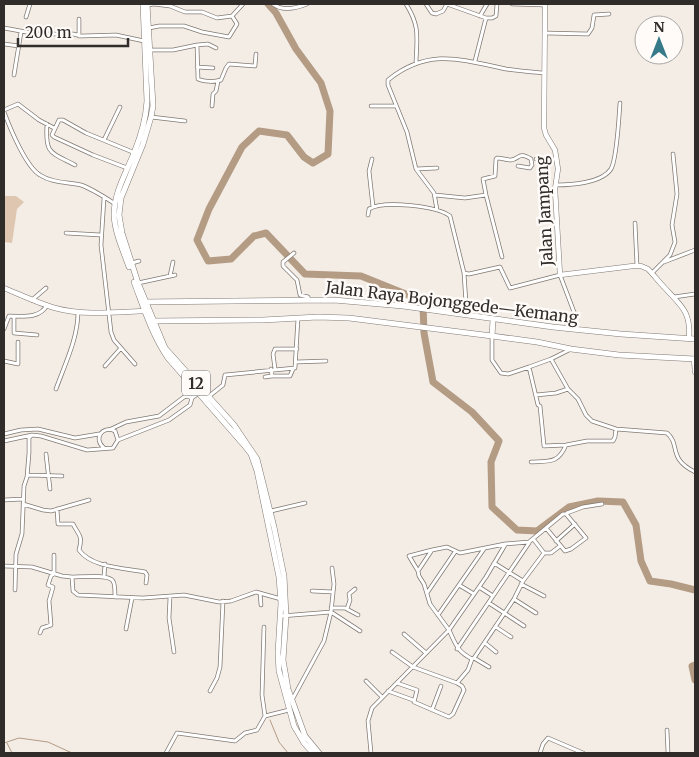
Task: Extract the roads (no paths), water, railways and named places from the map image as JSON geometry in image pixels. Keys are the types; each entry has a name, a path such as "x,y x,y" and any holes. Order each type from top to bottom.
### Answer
{"highway":[{"name":"12","path":"146,4 153,106 152,117 136,154 127,168 115,204 115,224 118,238 151,320 156,339 168,358 234,425 257,459 271,510 281,558 284,616 283,660 288,689 305,736 319,753"},
{"name":"12","path":"144,302 122,233 118,214 146,117 147,101 139,40 146,4"},
{"name":"Jalan Raya Bojonggede—Kemang","path":"144,302 350,301 493,320 621,334 692,338"},
{"name":"Jalan Raya Bojonggede—Kemang","path":"151,320 263,320 298,317 348,318 537,342 571,349 619,355 695,359"},
{"path":"492,336 493,320"},
{"name":"12","path":"201,391 244,445 254,461 276,556 284,616 278,662 289,710 300,738 313,753"}],"street":[{"path":"26,17 30,4"},
{"path":"146,4 165,5 185,12 202,12 217,18 232,16 243,4"},
{"path":"273,4 281,8 297,8 307,4"},
{"path":"406,4 414,17 416,26 416,62"},
{"path":"426,4 435,14 441,13 447,4 486,18 496,16 497,4"},
{"path":"480,16 487,4"},
{"path":"512,4 545,4"},
{"name":"Jalan Jampang","path":"545,4 544,128 554,150 558,169 555,190 560,275 580,274 611,268 644,267 674,297 688,317 692,338"},
{"path":"544,33 588,34 592,28 595,15 609,14"},
{"path":"148,28 184,26 202,32 229,37 237,24 232,16"},
{"path":"79,18 79,36"},
{"path":"475,61 486,18"},
{"path":"4,28 22,32 79,36 116,35 139,40"},
{"path":"14,75 22,32"},
{"path":"4,44 19,46"},
{"path":"149,50 173,50 208,44 216,48"},
{"path":"197,45 197,67 200,80 218,81 222,79 226,68 230,64 254,66 256,54"},
{"path":"437,210 435,195 416,169 407,132 388,82 416,62 449,58 475,61 507,69 544,73"},
{"path":"197,67 213,68"},
{"path":"212,106 213,94 216,91 218,81"},
{"path":"556,185 584,184 609,171 615,152 620,103"},
{"path":"54,128 39,120 18,104 4,111 14,137 38,174 46,179 83,186 115,204"},
{"path":"371,106 396,106"},
{"path":"104,140 120,107"},
{"path":"152,117 185,121"},
{"path":"127,168 54,137 52,134 54,128 59,120 62,120 136,154"},
{"path":"47,124 46,141 49,148 75,165"},
{"path":"652,273 670,255 674,242 672,225 677,194 673,154"},
{"path":"502,256 483,180 495,176 496,159 512,160 519,156 531,159 532,165 530,168 518,166"},
{"path":"372,159 369,171 373,207"},
{"path":"536,159 556,159"},
{"path":"416,169 437,168"},
{"path":"435,195 465,198 486,195"},
{"path":"106,199 101,235 102,263 109,312 114,340 135,364"},
{"path":"368,215 368,210 373,207 402,205 437,210 450,216 464,273 466,303 472,316"},
{"path":"635,223 637,266"},
{"path":"66,233 101,235"},
{"path":"661,263 695,250"},
{"path":"294,253 283,262 283,266 297,280 300,295 308,297 308,300"},
{"path":"131,263 139,260"},
{"path":"170,276 173,262"},
{"path":"464,273 469,274 500,267 511,288 560,275 574,312 567,325"},
{"path":"138,283 175,275"},
{"path":"4,288 46,306 78,312 147,310"},
{"path":"32,300 46,288"},
{"path":"674,297 695,294"},
{"path":"4,329 8,317 26,317 42,312 46,306"},
{"path":"56,389 75,336 78,312"},
{"path":"14,316 14,333 37,335"},
{"path":"265,377 290,376 293,369 296,368 298,317"},
{"path":"492,336 492,360 501,373 508,374 529,367 571,349"},
{"path":"4,361 18,364 18,342"},
{"path":"105,366 121,348"},
{"path":"272,376 275,349 297,349"},
{"path":"551,359 568,390 578,399 586,415 592,420 616,429 668,433 680,463 695,472"},
{"path":"695,359 695,372"},
{"path":"296,362 326,361"},
{"path":"529,367 538,405 540,406 544,446 614,440 616,429"},
{"path":"208,397 223,385 224,376 273,369 293,369"},
{"path":"536,396 568,390"},
{"path":"4,434 38,429 75,438 99,434 106,429 111,429 118,425 164,414 184,397 191,398 201,391"},
{"path":"4,441 32,435 87,450 113,448 118,440 169,420 192,403 191,398"},
{"path":"164,414 169,420"},
{"path":"111,429 115,431 118,440"},
{"path":"99,434 98,440 104,448"},
{"path":"14,590 17,548 22,534 24,486 28,475 28,438 32,435"},
{"path":"532,462 554,461 560,457 566,445"},
{"path":"46,454 50,489"},
{"path":"28,475 62,476"},
{"path":"4,500 23,499"},
{"path":"23,504 43,510 57,509 89,500"},
{"path":"271,510 305,503"},
{"path":"489,667 457,649 449,630 430,604 424,584 409,556 447,547 460,553 505,544 529,542 566,514 583,506 602,504"},
{"path":"57,509 58,524 73,524 81,537 80,552 95,562 145,572 147,574 146,583"},
{"path":"546,528 566,551 586,538 566,514"},
{"path":"556,541 575,524"},
{"path":"534,540 544,553"},
{"path":"457,649 529,542"},
{"path":"371,753 368,717 372,708 449,630 479,587 505,544"},
{"path":"544,553 551,553 560,546"},
{"path":"438,615 484,548"},
{"path":"418,571 432,550"},
{"path":"427,594 455,552"},
{"path":"458,683 468,670 473,658 505,614 522,582 544,553"},
{"path":"40,633 42,628 51,625 49,601 53,587 48,584 51,576 54,574 54,555"},
{"path":"494,563 544,596"},
{"path":"104,577 106,564"},
{"path":"4,566 32,567 72,577 104,577 113,581 115,598"},
{"path":"292,701 324,641 331,612 334,584 332,568"},
{"path":"72,577 73,591 76,594 115,598 194,596 219,602 231,601 252,593 261,593 281,599"},
{"path":"459,585 474,594"},
{"path":"479,587 493,596"},
{"path":"347,609 350,600 349,594 355,589"},
{"path":"312,591 333,592"},
{"path":"261,593 261,606"},
{"path":"170,597 169,618 174,652"},
{"path":"126,629 132,598"},
{"path":"514,599 536,613"},
{"path":"210,691 220,667 223,601"},
{"path":"489,603 524,626"},
{"path":"331,608 347,609 358,615"},
{"path":"284,616 331,612 360,631"},
{"path":"162,750 166,752 177,733 234,741 245,733 257,730 265,716 262,690 264,627"},
{"path":"496,627 511,637"},
{"path":"404,634 426,653"},
{"path":"484,643 496,652"},
{"path":"388,691 449,716 452,715 464,690 458,683 413,667 392,652"},
{"path":"366,681 382,697"},
{"path":"397,683 417,690 413,700"},
{"path":"432,710 441,686"},
{"path":"265,716 289,710"},
{"path":"667,730 668,753"},
{"path":"540,753 543,744 548,738 583,753"}],"waterway":[{"path":"268,4 276,13 296,49 321,83 330,111 328,154 313,163 304,157 287,135 259,131 242,147 209,209 197,240 208,261 231,259 254,236 266,233 305,274 361,276 418,299 423,305 424,333 433,382 472,412 499,441 491,462 492,507 517,530 537,531 569,507 598,501 623,502 636,525 641,561 650,581 695,590"},
{"path":"695,665 692,666 695,680"},
{"path":"270,720 279,742 288,753"},
{"path":"4,743 19,738 48,742 72,753"},
{"path":"7,743 12,753"}]}
